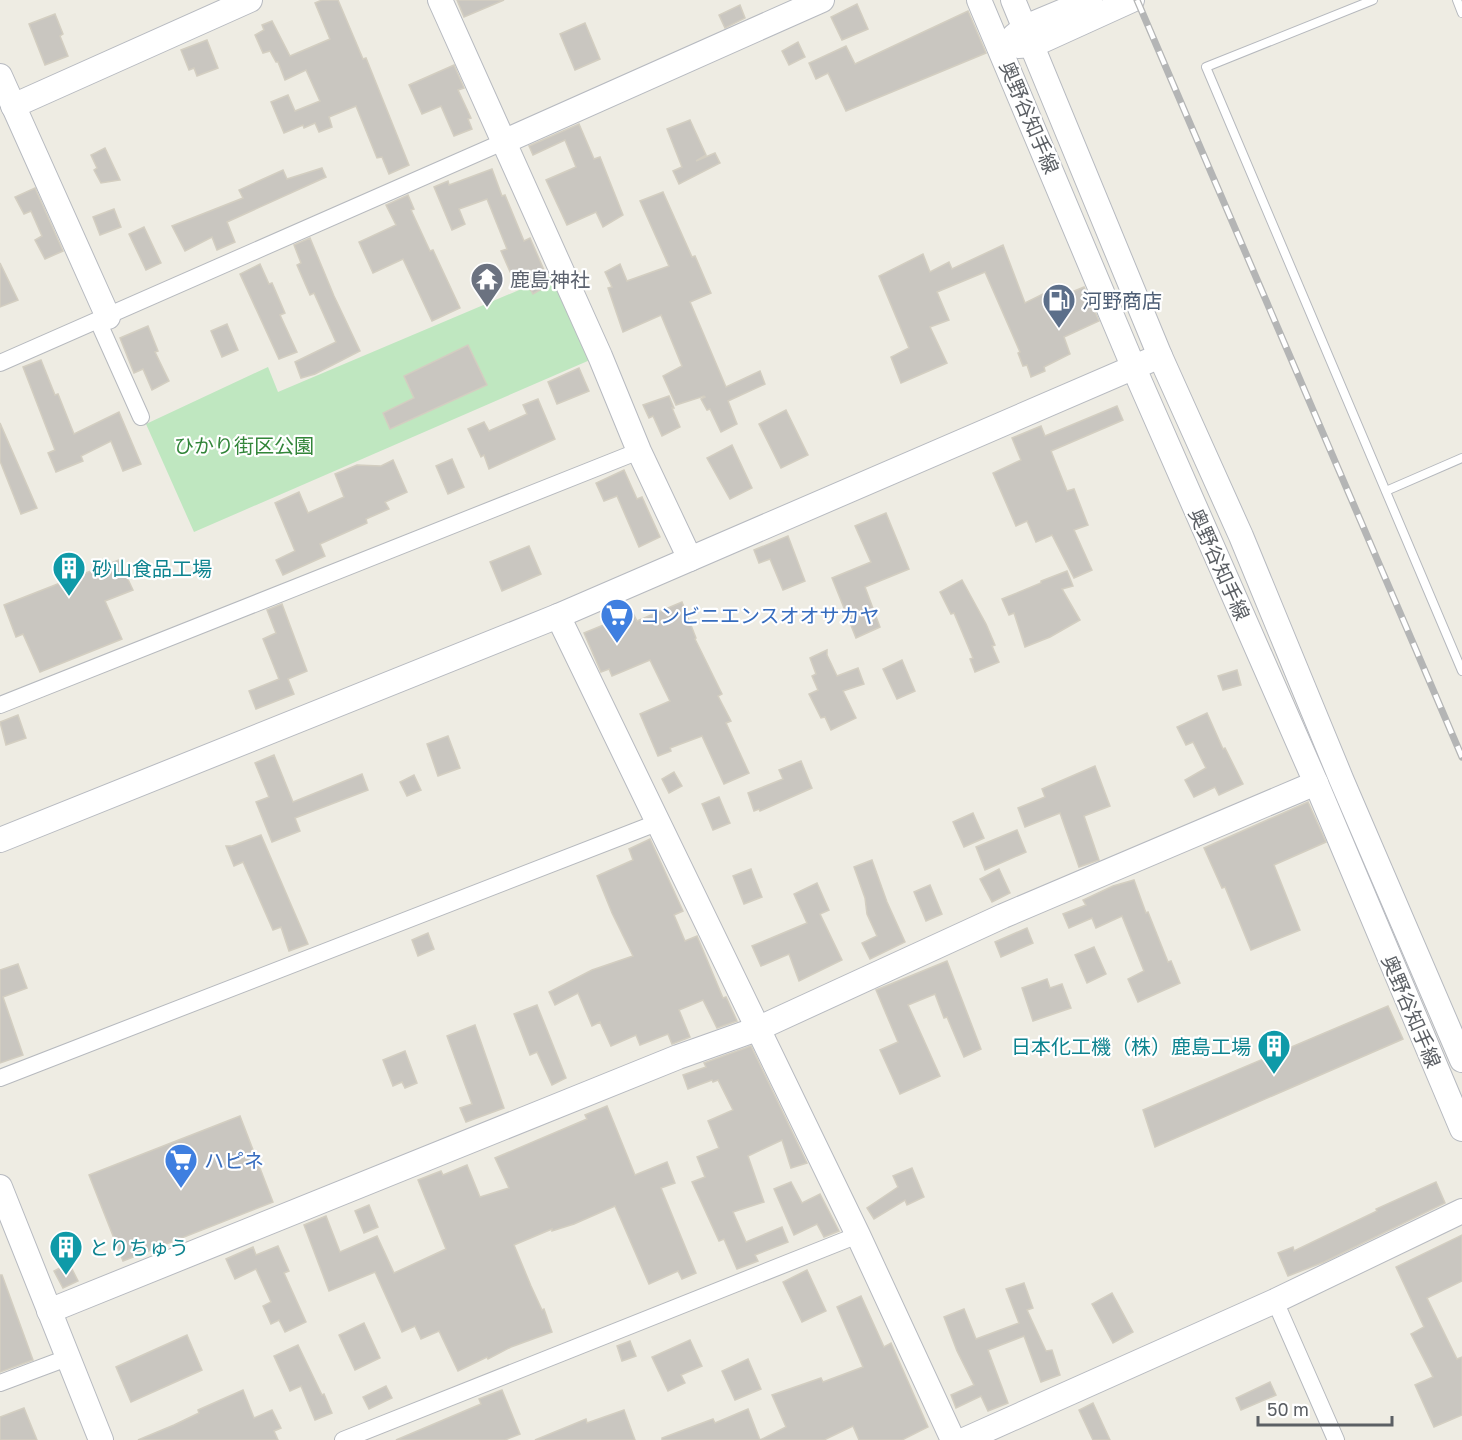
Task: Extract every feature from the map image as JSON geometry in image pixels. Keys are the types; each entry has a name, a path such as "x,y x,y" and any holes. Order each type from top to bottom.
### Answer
{"street":[{"path":"6,109 250,0"},
{"path":"440,0 600,356 639,451 690,559"},
{"path":"0,363 822,0"},
{"name":"奥野谷知手線","path":"979,0 1133,366 1316,783 1462,1129"},
{"name":"奥野谷知手線","path":"1013,0 1160,356 1241,536 1342,781 1462,1060"},
{"path":"1000,48 1112,3"},
{"path":"0,76 6,109 103,319 141,417"},
{"path":"0,840 558,616 1160,356"},
{"path":"0,705 639,451"},
{"path":"558,616 858,1235 953,1440"},
{"path":"49,1311 667,1061 757,1029 1003,916 1316,783"},
{"path":"0,1078 659,822"},
{"path":"0,1187 66,1358 101,1440"},
{"path":"964,1440 1275,1301 1462,1210"},
{"path":"343,1440 858,1235"},
{"path":"1275,1301 1336,1440"},
{"path":"0,1383 66,1358"}],"lane":[{"path":"1373,0 1206,67 1462,671"},
{"path":"1457,0 1462,13"},
{"path":"1386,491 1462,458"}],"green space":[{"name":"ひかり街区公園","path":"552,276 590,360 194,532 146,424 268,367 278,392"}],"building":[{"path":"322,0 338,0 363,59 366,58 409,165 389,174 382,157 377,158 356,106 329,117 332,127 319,132 315,123 284,133 271,102 288,95 295,111 320,101 306,70 285,80 278,62 270,51 263,53 255,35 264,30 262,25 272,21 290,56 330,39 315,3"},
{"path":"457,0 504,0 464,17"},
{"path":"857,4 868,29 842,40 831,17"},
{"path":"740,5 745,18 725,28 719,15"},
{"path":"968,11 986,53 846,111 828,73 816,79 809,63 846,46 855,64"},
{"path":"55,14 68,56 45,65 29,24"},
{"path":"585,23 600,59 575,70 560,34"},
{"path":"207,40 218,68 197,76 194,68 189,70 181,50"},
{"path":"798,42 805,57 789,65 782,51"},
{"path":"454,65 464,88 458,90 471,118 468,119 472,129 454,136 441,106 422,114 409,85"},
{"path":"690,120 706,155 696,161 715,153 720,163 679,184 673,171 682,167 667,129"},
{"path":"579,124 594,159 600,157 623,215 603,227 596,212 567,225 546,180 576,167 565,140 533,155 529,146"},
{"path":"105,148 120,180 101,183 94,170 97,168 91,155"},
{"path":"322,168 326,177 227,222 235,242 217,250 212,237 185,251 172,226 243,198 239,190 283,170 287,179"},
{"path":"492,169 502,196 505,195 524,241 530,238 544,270 537,273 545,287 533,294 524,279 515,283 501,251 507,249 487,199 459,209 465,224 452,230 434,187 448,181 449,185"},
{"path":"35,188 63,251 45,259 35,240 42,236 31,211 24,214 15,197"},
{"path":"663,192 711,293 690,302 726,387 760,371 765,384 728,401 737,424 721,432 710,409 707,410 701,399 704,396 676,405 663,376 682,366 661,315 623,332 608,288 612,287 605,272 620,264 627,281 669,266 640,201"},
{"path":"408,195 414,209 411,210 460,308 432,321 403,259 373,273 359,242 396,225 386,205"},
{"path":"114,209 121,227 100,235 93,217"},
{"path":"144,227 161,263 146,270 129,234"},
{"path":"310,238 360,351 315,374 301,378 295,362 336,342 314,293 310,295 297,265 301,263 294,245"},
{"path":"1003,245 1025,303 1043,294 1047,302 1084,287 1099,321 1064,337 1070,354 1044,367 1045,371 1031,377 1027,365 1023,366 1018,353 1020,352 985,272 937,292 949,320 930,327 947,363 901,383 891,357 909,348 879,276 923,254 930,272 949,262 952,269"},
{"path":"0,263 18,300 0,307"},
{"path":"260,264 269,284 272,283 285,313 280,315 297,352 279,359 240,274"},
{"path":"227,324 238,350 222,357 211,331"},
{"path":"148,326 158,351 155,352 169,381 152,390 143,369 134,373 120,338"},
{"path":"468,345 487,385 390,429 383,413 414,398 404,376"},
{"path":"41,360 74,434 119,412 141,464 123,471 111,441 81,456 83,461 56,472 48,453 55,450 23,367"},
{"path":"579,368 589,391 557,404 548,382"},
{"path":"669,396 680,427 662,436 653,416 649,418 643,405"},
{"path":"538,399 555,439 489,469 484,455 481,457 468,429 484,422 489,431 527,414 523,405"},
{"path":"1117,406 1123,420 1051,451 1067,491 1074,489 1088,525 1074,530 1092,570 1074,578 1052,535 1036,542 1027,521 1016,526 993,473 1021,460 1012,438 1041,426 1045,436"},
{"path":"786,410 808,455 781,468 759,424"},
{"path":"0,423 37,508 21,514 0,461"},
{"path":"732,445 752,488 730,499 707,458"},
{"path":"452,459 464,487 448,494 436,466"},
{"path":"393,460 407,492 385,502 389,509 366,519 367,523 320,544 325,556 283,575 276,560 295,551 275,503 299,492 308,513 344,497 335,474 357,465 381,466"},
{"path":"624,470 637,499 642,497 660,537 639,547 617,496 604,501 596,483"},
{"path":"886,513 909,569 865,587 880,627 856,638 832,578 871,562 855,526"},
{"path":"788,536 805,581 783,590 770,559 759,563 754,550"},
{"path":"529,546 541,574 502,591 490,562"},
{"path":"119,560 133,590 105,601 122,639 40,672 23,634 16,637 4,605"},
{"path":"1067,571 1073,586 1062,589 1080,620 1050,637 1025,647 1014,613 1009,615 1002,599"},
{"path":"962,580 986,624 999,662 975,672 970,659 973,658 954,613 951,614 940,592"},
{"path":"682,602 695,639 722,694 718,696 731,721 726,723 749,773 724,784 702,736 670,748 671,751 658,756 640,714 670,701 650,660 612,676 609,669 601,672 584,633 633,613 637,621"},
{"path":"282,604 307,671 288,679 294,694 256,709 249,691 279,679 263,639 276,633 267,610"},
{"path":"827,650 837,676 858,668 864,684 843,691 856,718 831,730 825,717 821,718 809,694 818,690 812,676 816,674 810,658"},
{"path":"902,660 915,691 897,699 883,669"},
{"path":"1237,670 1241,685 1223,690 1218,676"},
{"path":"1207,713 1223,749 1225,748 1243,784 1219,795 1215,787 1194,797 1185,780 1206,768 1193,742 1186,745 1177,727"},
{"path":"18,715 26,738 6,745 0,722"},
{"path":"448,736 460,768 438,776 427,744"},
{"path":"274,755 293,802 362,774 368,790 295,818 300,831 272,842 256,802 269,797 255,763"},
{"path":"801,761 812,788 760,811 759,809 754,811 748,793 783,779 779,770"},
{"path":"1095,766 1110,806 1084,816 1099,860 1079,867 1060,813 1025,827 1018,808 1045,797 1042,789"},
{"path":"674,772 682,786 669,793 662,779"},
{"path":"414,775 421,790 407,796 400,782"},
{"path":"719,797 730,823 713,830 702,804"},
{"path":"1308,802 1326,842 1274,865 1300,930 1251,950 1225,887 1222,888 1204,848"},
{"path":"973,813 984,838 964,847 953,822"},
{"path":"1017,830 1026,852 985,870 976,847"},
{"path":"261,835 308,944 289,951 281,927 273,930 243,862 234,866 226,846"},
{"path":"650,839 683,911 674,915 685,941 697,936 723,998 726,997 737,1021 717,1028 703,1000 679,1010 690,1037 672,1044 668,1034 640,1045 636,1035 611,1046 600,1022 592,1026 578,993 555,1005 549,992 592,970 633,956 597,876 633,860 629,849"},
{"path":"872,860 905,942 870,959 862,943 877,936 867,914 865,898 854,867"},
{"path":"751,869 762,897 744,904 733,876"},
{"path":"999,869 1010,893 992,902 980,879"},
{"path":"1134,880 1146,913 1148,912 1168,962 1171,961 1180,983 1138,1002 1128,979 1144,971 1122,916 1096,928 1092,918 1069,928 1063,914 1086,905 1083,900 1113,886"},
{"path":"817,883 829,910 820,914 842,960 799,981 789,954 761,966 752,946 807,923 794,894"},
{"path":"930,885 942,914 926,921 914,892"},
{"path":"1027,928 1033,943 1001,957 995,942"},
{"path":"428,933 434,949 418,956 412,940"},
{"path":"1094,947 1106,974 1087,983 1075,955"},
{"path":"947,961 981,1049 964,1057 947,1017 944,1018 935,994 908,1005 940,1076 900,1094 880,1050 898,1042 876,990"},
{"path":"18,964 27,988 3,997 23,1055 0,1063 0,970"},
{"path":"1047,979 1050,988 1062,984 1071,1008 1033,1021 1022,988"},
{"path":"537,1005 566,1078 552,1085 537,1052 530,1055 514,1014"},
{"name":"日本化工機（株）鹿島工場","path":"1388,1006 1403,1039 1155,1147 1143,1110"},
{"path":"475,1025 504,1108 466,1122 460,1108 472,1104 447,1036"},
{"path":"751,1046 807,1163 791,1168 782,1140 748,1156 764,1202 733,1212 746,1242 782,1227 788,1242 755,1255 758,1261 737,1269 724,1239 719,1241 692,1182 705,1177 697,1157 719,1148 708,1121 733,1110 718,1080 688,1089 683,1075 706,1067 704,1063"},
{"path":"405,1051 417,1083 405,1088 402,1082 393,1086 383,1060"},
{"path":"607,1106 635,1175 667,1162 675,1183 661,1188 696,1273 682,1279 678,1271 649,1284 615,1206 574,1224 552,1231 552,1229 514,1245 542,1310 544,1309 552,1332 511,1347 458,1371 439,1331 421,1339 415,1326 402,1332 375,1272 329,1291 304,1225 326,1216 340,1252 377,1236 394,1273 446,1249 418,1180 441,1171 443,1175 467,1165 480,1197 509,1188 495,1158 587,1119 585,1115"},
{"name":"ハピネ","path":"240,1116 273,1202 123,1261 89,1175"},
{"path":"912,1168 924,1197 907,1205 905,1200 874,1219 867,1208 898,1187 893,1176"},
{"path":"791,1182 802,1203 820,1194 839,1231 824,1237 817,1224 794,1235 774,1189"},
{"path":"1436,1182 1445,1203 1324,1262 1288,1276 1278,1253 1293,1247 1294,1251 1377,1211 1376,1209"},
{"path":"369,1205 378,1227 364,1233 355,1211"},
{"path":"1462,1235 1462,1281 1427,1298 1457,1359 1462,1357 1462,1415 1434,1427 1415,1385 1433,1377 1411,1334 1424,1327 1396,1267"},
{"path":"278,1246 289,1271 284,1273 306,1322 285,1332 279,1320 271,1324 263,1306 271,1302 256,1269 235,1279 226,1259 253,1247 256,1255"},
{"name":"とりちゅう","path":"69,1263 78,1281 63,1288 54,1271"},
{"path":"807,1270 826,1311 802,1322 783,1282"},
{"path":"0,1275 2,1275 33,1360 0,1372"},
{"path":"1024,1283 1033,1308 1027,1310 1046,1351 1052,1350 1060,1375 1041,1382 1024,1336 988,1350 1008,1403 988,1411 981,1396 956,1408 951,1395 974,1385 957,1351 944,1317 964,1309 976,1339 1019,1323 1006,1289"},
{"path":"1112,1293 1133,1332 1113,1343 1092,1304"},
{"path":"861,1296 884,1347 891,1343 928,1427 902,1440 859,1440 853,1426 824,1440 760,1440 786,1427 772,1395 821,1378 823,1382 863,1367 837,1307"},
{"path":"364,1323 380,1358 355,1370 339,1335"},
{"path":"187,1335 202,1370 131,1402 116,1367"},
{"path":"690,1340 702,1366 681,1375 685,1383 668,1391 652,1357"},
{"path":"630,1341 636,1356 622,1361 617,1346"},
{"path":"298,1345 332,1413 315,1420 301,1386 290,1391 274,1356"},
{"path":"748,1359 761,1389 735,1400 722,1371"},
{"path":"1270,1382 1276,1395 1241,1410 1236,1398"},
{"path":"386,1386 392,1398 369,1409 363,1397"},
{"path":"243,1390 254,1418 272,1410 281,1428 274,1431 278,1440 138,1440 174,1425 199,1413 198,1410"},
{"path":"502,1390 520,1434 505,1440 396,1440 481,1404 479,1399"},
{"path":"1093,1403 1110,1440 1093,1440 1079,1410"},
{"path":"24,1408 37,1440 0,1440 0,1417"},
{"path":"748,1409 760,1440 662,1440 662,1438 713,1419 715,1423"},
{"path":"624,1410 635,1440 535,1440 586,1419 587,1423"}],"railway":[{"path":"1137,0 1462,757"}],"place":[{"name":"鹿島神社","path":"487,308"},
{"name":"河野商店","path":"1059,329"},
{"name":"砂山食品工場","path":"69,597"},
{"name":"コンビニエンスオオサカヤ","path":"617,644"},
{"name":"日本化工機（株）鹿島工場","path":"1274,1075"},
{"name":"ハピネ","path":"181,1189"},
{"name":"とりちゅう","path":"66,1276"}]}
